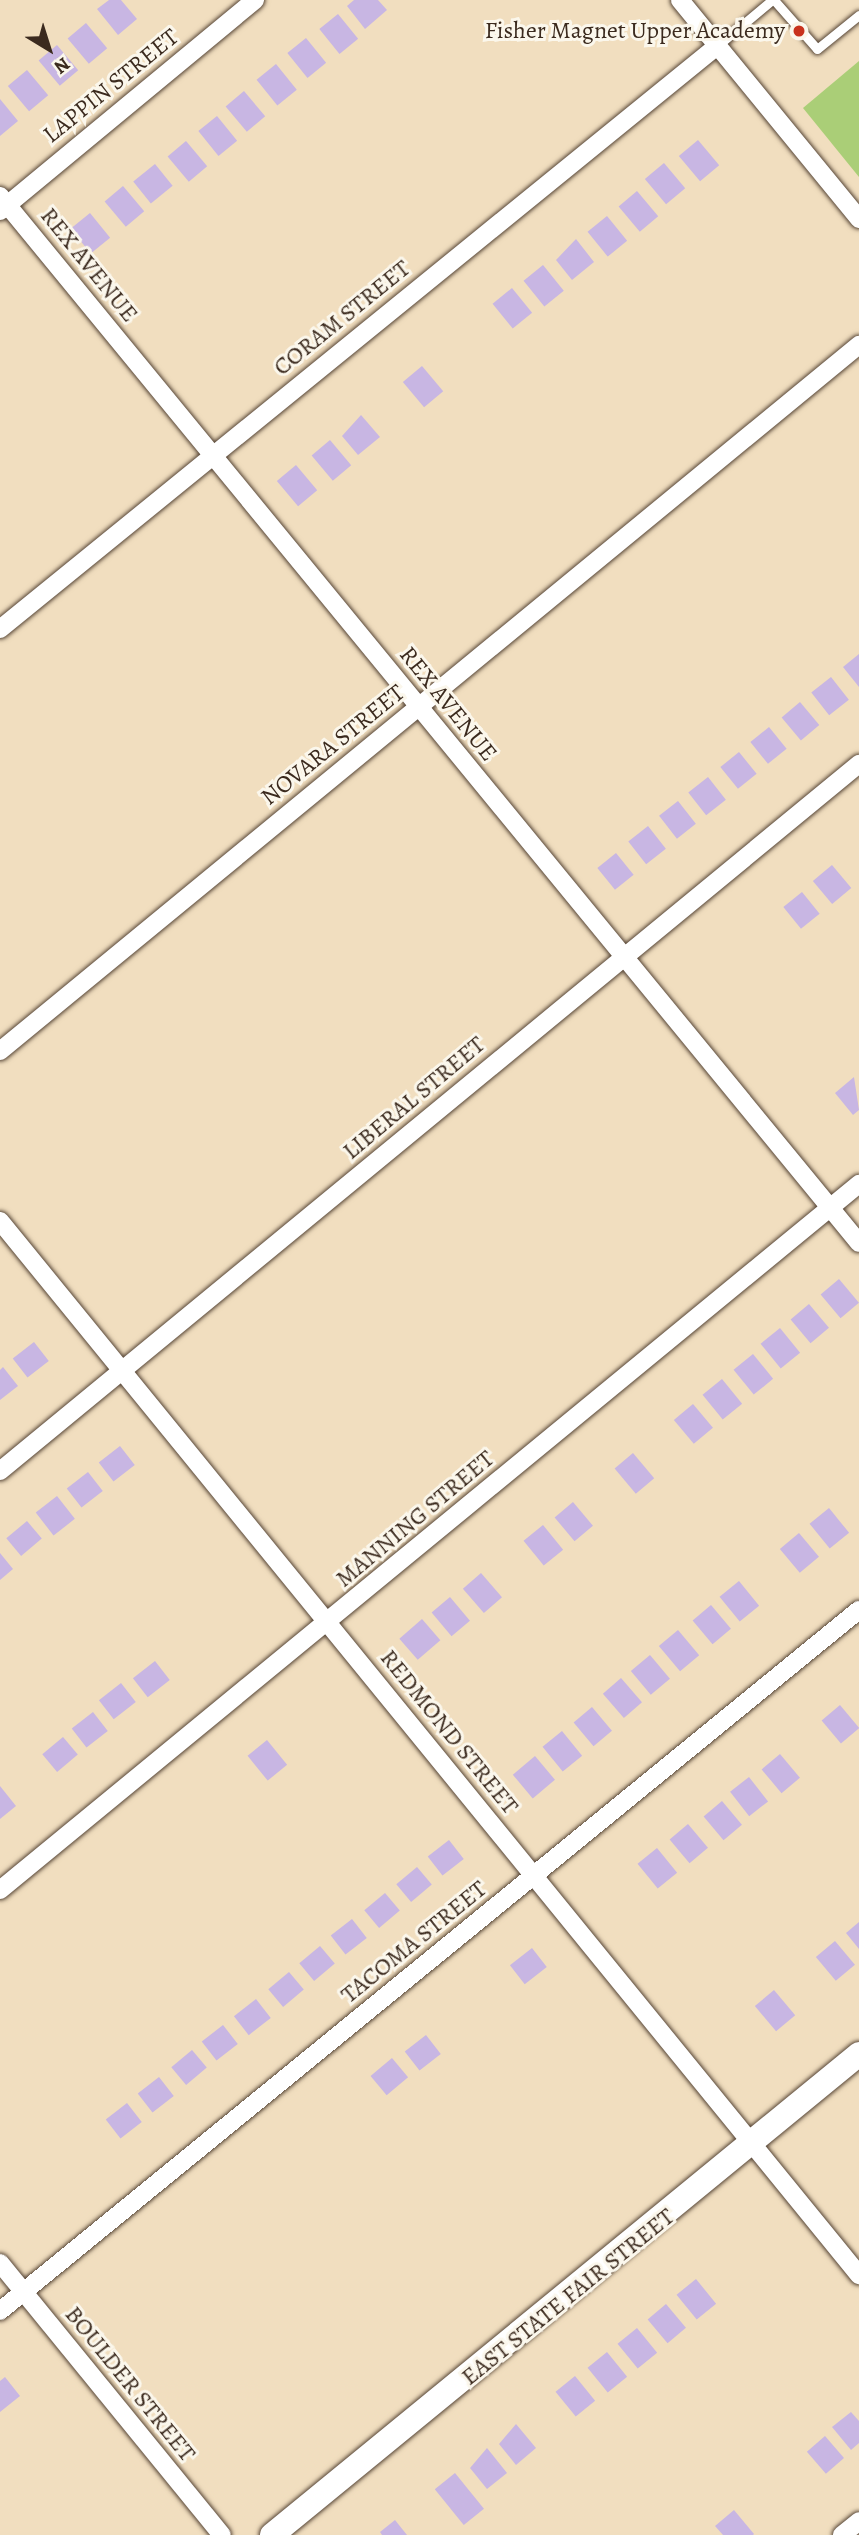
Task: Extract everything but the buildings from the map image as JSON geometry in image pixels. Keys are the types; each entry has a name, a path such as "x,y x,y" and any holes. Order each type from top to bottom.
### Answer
{"street":[{"name":"LAPPIN STREET","path":"3,204 255,0"},
{"path":"680,0 859,219"},
{"name":"CORAM STREET","path":"0,629 717,46"},
{"name":"REX AVENUE","path":"3,204 859,1243"},
{"name":"NOVARA STREET","path":"0,1051 859,345"},
{"name":"LIBERAL STREET","path":"0,1471 859,764"},
{"name":"MANNING STREET","path":"0,1890 859,1184"},
{"name":"REDMOND STREET","path":"0,1221 859,2275"},
{"name":"TACOMA STREET","path":"0,2311 859,1610"},
{"name":"EAST STATE FAIR STREET","path":"272,2535 859,2054"},
{"name":"BOULDER STREET","path":"0,2263 222,2535"},
{"path":"842,2535 859,2521"}],"lane":[{"path":"717,46 773,0 817,49 859,15"}],"green space":[{"path":"859,61 859,177 803,108"}],"place":[{"name":"Fisher Magnet Upper Academy","path":"799,31"}]}
